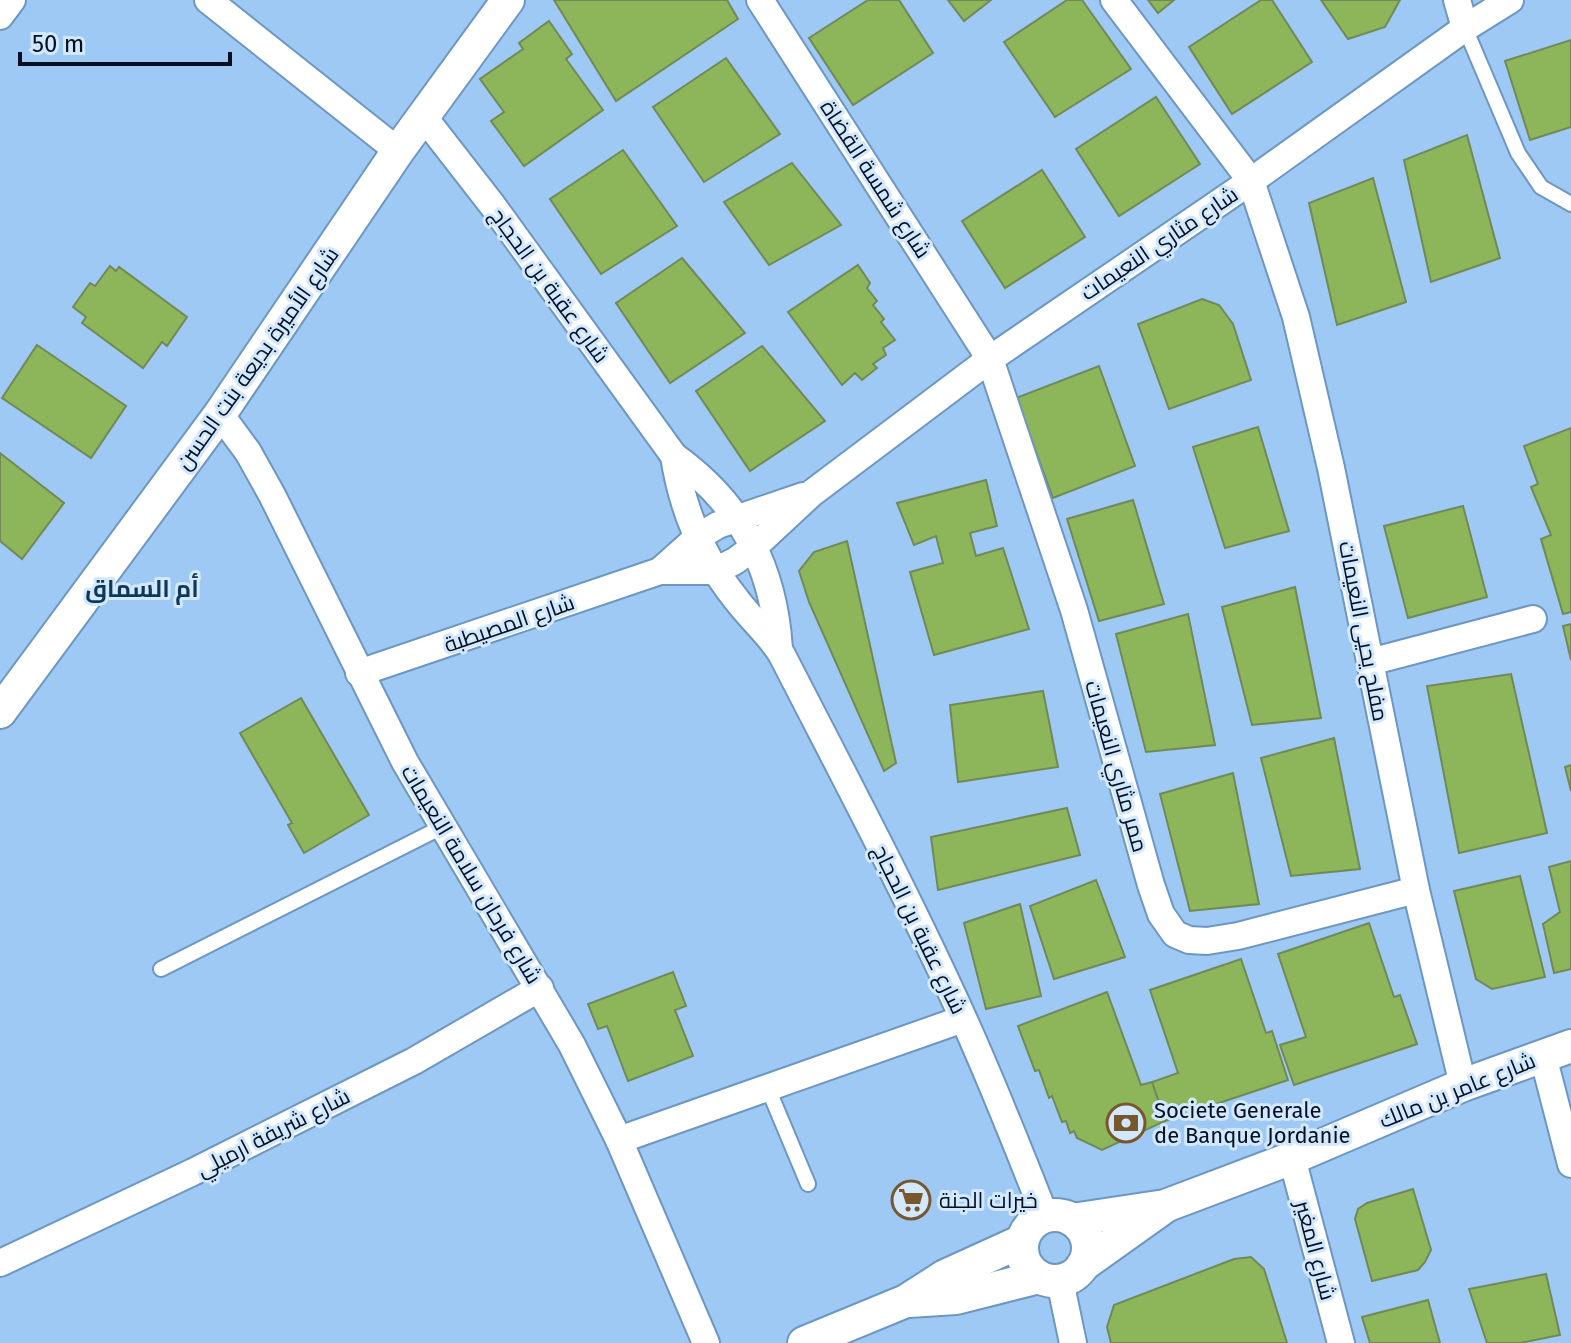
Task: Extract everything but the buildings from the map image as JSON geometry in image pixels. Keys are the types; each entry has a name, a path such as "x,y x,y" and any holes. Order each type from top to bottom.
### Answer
{"street":[{"path":"0,16 12,0"},
{"name":"شارع الأميرة بديعة بنت الحسن","path":"0,712 220,414 398,151 508,0"},
{"name":"شارع شمسة القضاة","path":"760,0 990,359"},
{"name":"مفلح يحيى النعيمات","path":"1114,0 1251,181 1296,317 1331,468 1416,890 1463,1085"},
{"path":"1457,0 1465,28"},
{"name":"شارع مثاري النعيمات","path":"715,571 754,547 812,493 990,359 1251,181 1465,28 1510,0"},
{"path":"219,3 398,151"},
{"name":"شارع عقبة بن الحجاج","path":"423,116 493,206 674,456 695,471 737,517 754,547 774,602 779,649"},
{"name":"ممر مثاري النعيمات","path":"990,359 1074,610 1151,885 1161,914 1175,934 1189,940 1207,941 1238,936 1416,890"},
{"name":"شارع فرحان سلامة النعيمات","path":"220,414 248,452 272,495 359,673 442,827 540,988 619,1140 706,1343"},
{"name":"شارع عقبة بن الحجاج","path":"674,456 677,479 698,537 715,571 745,612 779,649 878,841 1059,1218"},
{"name":"شارع مثاري النعيمات","path":"698,537 737,517 812,493"},
{"name":"شارع المصيطبة","path":"660,571 698,537"},
{"name":"شارع المصيطبة","path":"359,673 660,571 715,571"},
{"path":"1370,662 1533,619"},
{"name":"شارع شريفة ارميلي","path":"0,1263 193,1172 414,1061 540,988"},
{"path":"619,1140 963,1019"},
{"path":"1562,1050 1571,1164"},
{"name":"شارع عامر بن مالك","path":"906,1301 956,1298 1061,1274 1165,1206 1292,1158 1463,1085 1562,1050"},
{"name":"شارع المغير","path":"1292,1158 1341,1343"},
{"name":"شارع عامر بن مالك","path":"1059,1218 1165,1206"},
{"path":"1059,1218 1087,1240 1088,1249 1061,1274 1030,1271 1024,1261 1022,1241 1030,1225 1059,1218"},
{"name":"شارع عامر بن مالك","path":"804,1343 906,1301 945,1276 1022,1241"},
{"path":"1061,1274 1073,1343"}],"lane":[{"path":"1465,28 1518,153 1541,187 1571,204"},
{"path":"161,969 442,827"},
{"path":"767,1086 808,1184"}],"place":[{"name":"Societe Generale de Banque Jordanie","path":"1126,1123"},
{"name":"خيرات الجنة","path":"911,1200"}],"district":[{"name":"أم السماق","path":"142,589"}]}
